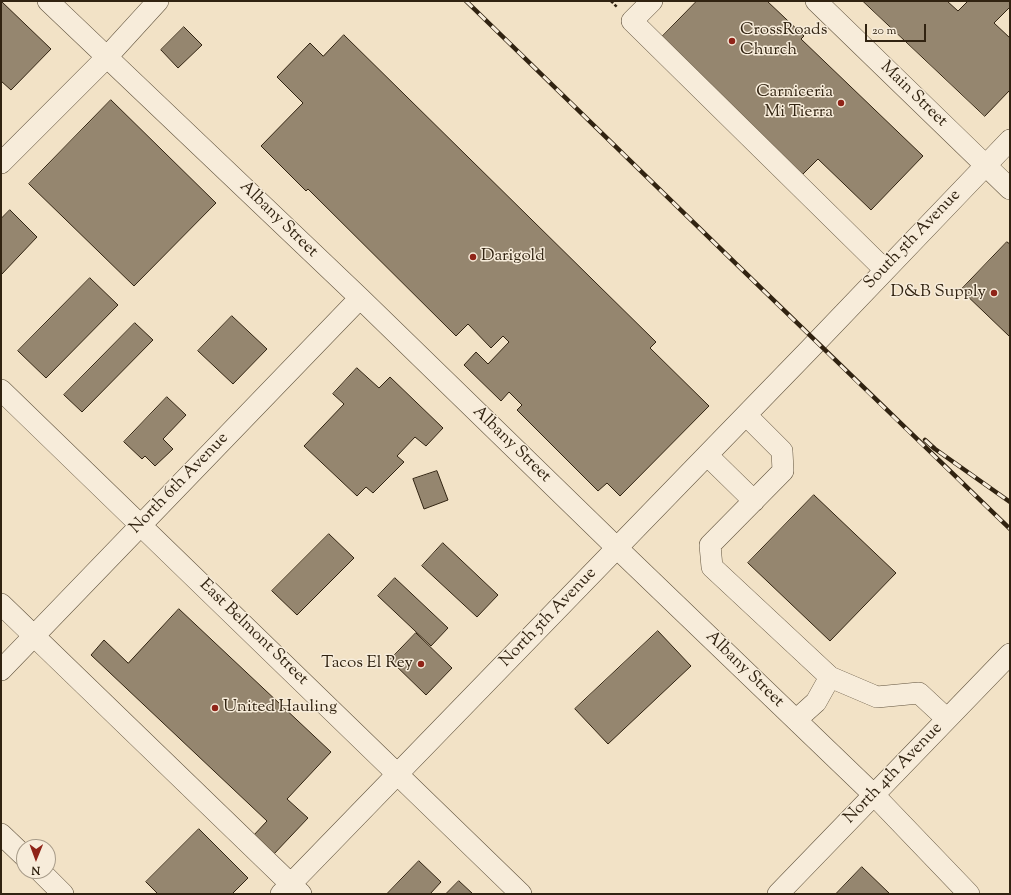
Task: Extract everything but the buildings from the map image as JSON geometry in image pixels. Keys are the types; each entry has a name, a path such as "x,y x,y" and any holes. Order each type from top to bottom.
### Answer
{"street":[{"name":"Albany Street","path":"48,1 106,58 360,298 874,795 969,894"},
{"path":"1,163 106,58 158,1"},
{"path":"652,1 632,21 885,270"},
{"name":"Main Street","path":"816,1 1010,189"},
{"name":"South 5th Avenue","path":"817,341 1010,140"},
{"name":"North 6th Avenue","path":"1,670 360,298"},
{"name":"North 5th Avenue","path":"291,891 398,774 817,341"},
{"name":"East Belmont Street","path":"1,390 521,894"},
{"path":"746,415 782,451 783,471 710,545 712,567 830,677 877,696 919,693 947,719"},
{"path":"707,455 754,501"},
{"path":"1,604 291,891"},
{"name":"North 4th Avenue","path":"778,894 1010,654"},
{"path":"796,720 816,702 830,677"},
{"path":"1,834 16,848"},
{"path":"48,879 63,894"}],"railway":[{"path":"466,1 1010,529"},
{"path":"925,440 935,449 1010,502"}],"place":[{"name":"CrossRoads Church","path":"732,41"},
{"name":"Carniceria Mi Tierra","path":"841,103"},
{"name":"Darigold","path":"473,257"},
{"name":"D&B Supply","path":"994,293"},
{"name":"Tacos El Rey","path":"421,664"},
{"name":"United Hauling","path":"215,708"}]}
